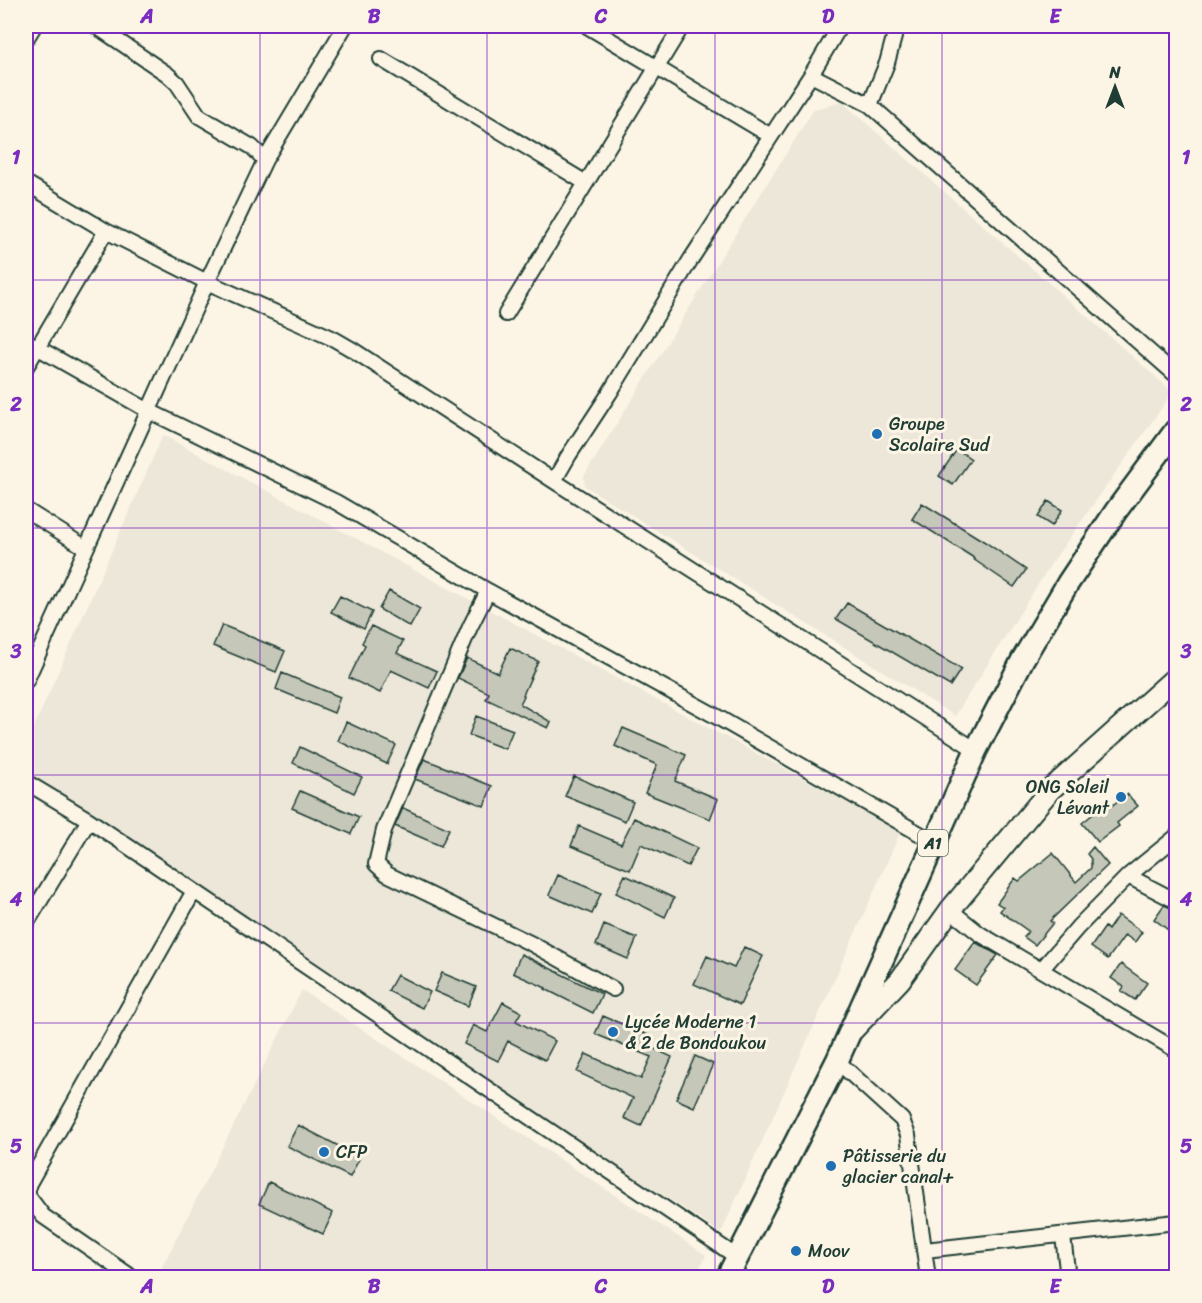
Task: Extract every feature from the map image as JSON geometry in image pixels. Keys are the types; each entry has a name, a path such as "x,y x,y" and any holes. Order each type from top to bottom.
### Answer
{"main road":[{"name":"A1","path":"727,1278 837,1061 976,750 1023,659 1068,583 1116,511 1176,430"}],"street":[{"path":"26,39 34,26"},
{"path":"96,26 167,74 177,83 199,116 252,147 265,160"},
{"path":"26,681 30,658 86,548 265,160 345,26"},
{"path":"587,26 771,136"},
{"path":"506,314 682,26"},
{"path":"554,481 691,259 811,75 840,26"},
{"path":"870,105 887,63 897,26"},
{"path":"381,59 586,183"},
{"path":"811,75 870,105 1176,375"},
{"path":"26,183 106,231 207,282 334,339 353,350 976,750"},
{"path":"26,367 31,344 106,231"},
{"path":"31,344 149,411 336,502 488,591 722,720 934,842"},
{"path":"26,510 86,548"},
{"path":"488,591 470,627 384,830 376,864 387,874 532,945 614,989"},
{"path":"848,1036 900,981 950,910 1050,790 1176,677"},
{"path":"26,782 89,820 737,1257"},
{"path":"26,924 89,820"},
{"path":"1041,970 1078,927 1128,876 1176,837"},
{"path":"1128,876 1176,901"},
{"path":"133,1278 43,1216 28,1196 28,1185 194,891"},
{"path":"950,910 980,934 1176,1050"},
{"path":"837,1061 902,1120 908,1135 928,1278"},
{"path":"925,1250 1176,1222"},
{"path":"1063,1236 1068,1278"}],"shaded area":[{"name":"Groupe Scolaire Sud","path":"842,102 1173,392 1051,564 955,716 585,486 584,476 814,109"},
{"name":"Lycée Moderne 1 & 2 de Bondoukou","path":"163,435 901,831 721,1233 26,777 26,745"},
{"path":"302,990 706,1255 695,1278 157,1277"}],"building":[{"path":"957,449 971,459 953,485 939,476"},
{"path":"1048,501 1062,510 1052,526 1038,517"},
{"path":"922,503 1026,570 1014,587 974,558 912,519"},
{"path":"389,591 420,609 410,627 379,609"},
{"path":"340,596 372,612 364,629 331,612"},
{"path":"847,603 961,669 950,686 836,619"},
{"path":"222,625 285,651 276,672 213,646"},
{"path":"371,626 403,641 397,653 437,671 429,688 391,670 380,693 349,678 365,645 362,643"},
{"path":"510,648 538,661 520,704 551,722 548,728 486,699 489,693 458,678 467,658 498,673"},
{"path":"282,673 340,697 334,713 276,689"},
{"path":"476,716 513,730 505,749 469,735"},
{"path":"346,722 396,745 387,764 338,741"},
{"path":"623,728 686,755 675,781 718,799 710,819 645,793 657,765 615,746"},
{"path":"300,747 362,777 354,793 293,763"},
{"path":"424,759 492,786 484,806 415,779"},
{"path":"574,776 633,802 625,821 565,796"},
{"path":"300,791 359,817 351,834 292,808"},
{"path":"1127,794 1138,806 1117,823 1119,826 1098,842 1082,823 1097,811 1098,813 1104,808 1106,810"},
{"path":"403,808 449,829 441,846 395,826"},
{"path":"634,818 697,848 688,866 641,844 630,870 571,846 579,826 621,844"},
{"path":"1093,847 1108,865 1050,921 1053,923 1035,945 1024,937 1028,931 1000,911 1003,907 997,903 1015,878 1019,881 1053,853 1076,882 1091,868 1091,859 1087,854"},
{"path":"558,875 601,893 592,914 549,895"},
{"path":"625,875 674,898 665,917 616,893"},
{"path":"1164,905 1176,910 1176,936 1154,919"},
{"path":"1118,915 1142,932 1135,942 1125,935 1108,959 1091,947 1105,927 1108,930"},
{"path":"604,925 637,938 628,959 596,945"},
{"path":"975,942 998,955 976,985 955,970"},
{"path":"744,947 763,956 740,1005 694,984 707,956 734,968"},
{"path":"521,954 602,994 593,1013 513,973"},
{"path":"1121,964 1147,983 1135,1000 1121,991 1124,987 1111,978"},
{"path":"442,973 476,987 468,1006 434,991"},
{"path":"397,975 430,992 422,1008 388,991"},
{"path":"503,1002 521,1012 516,1021 555,1041 545,1060 508,1041 498,1061 464,1044 473,1025 487,1032"},
{"path":"603,1016 650,1036 646,1045 672,1057 641,1126 624,1118 633,1098 577,1072 586,1054 641,1079 651,1057 595,1034"},
{"path":"695,1056 713,1064 694,1107 676,1099"},
{"name":"CFP","path":"298,1125 360,1157 350,1177 287,1146"},
{"path":"269,1182 333,1213 323,1234 259,1204"}],"place":[{"name":"Groupe Scolaire Sud","path":"877,434"},
{"name":"ONG Soleil Lévant","path":"1121,797"},
{"name":"Lycée Moderne 1 & 2 de Bondoukou","path":"613,1032"},
{"name":"CFP","path":"324,1152"},
{"name":"Pâtisserie du glacier canal+","path":"831,1166"},
{"name":"Moov","path":"796,1251"}]}
